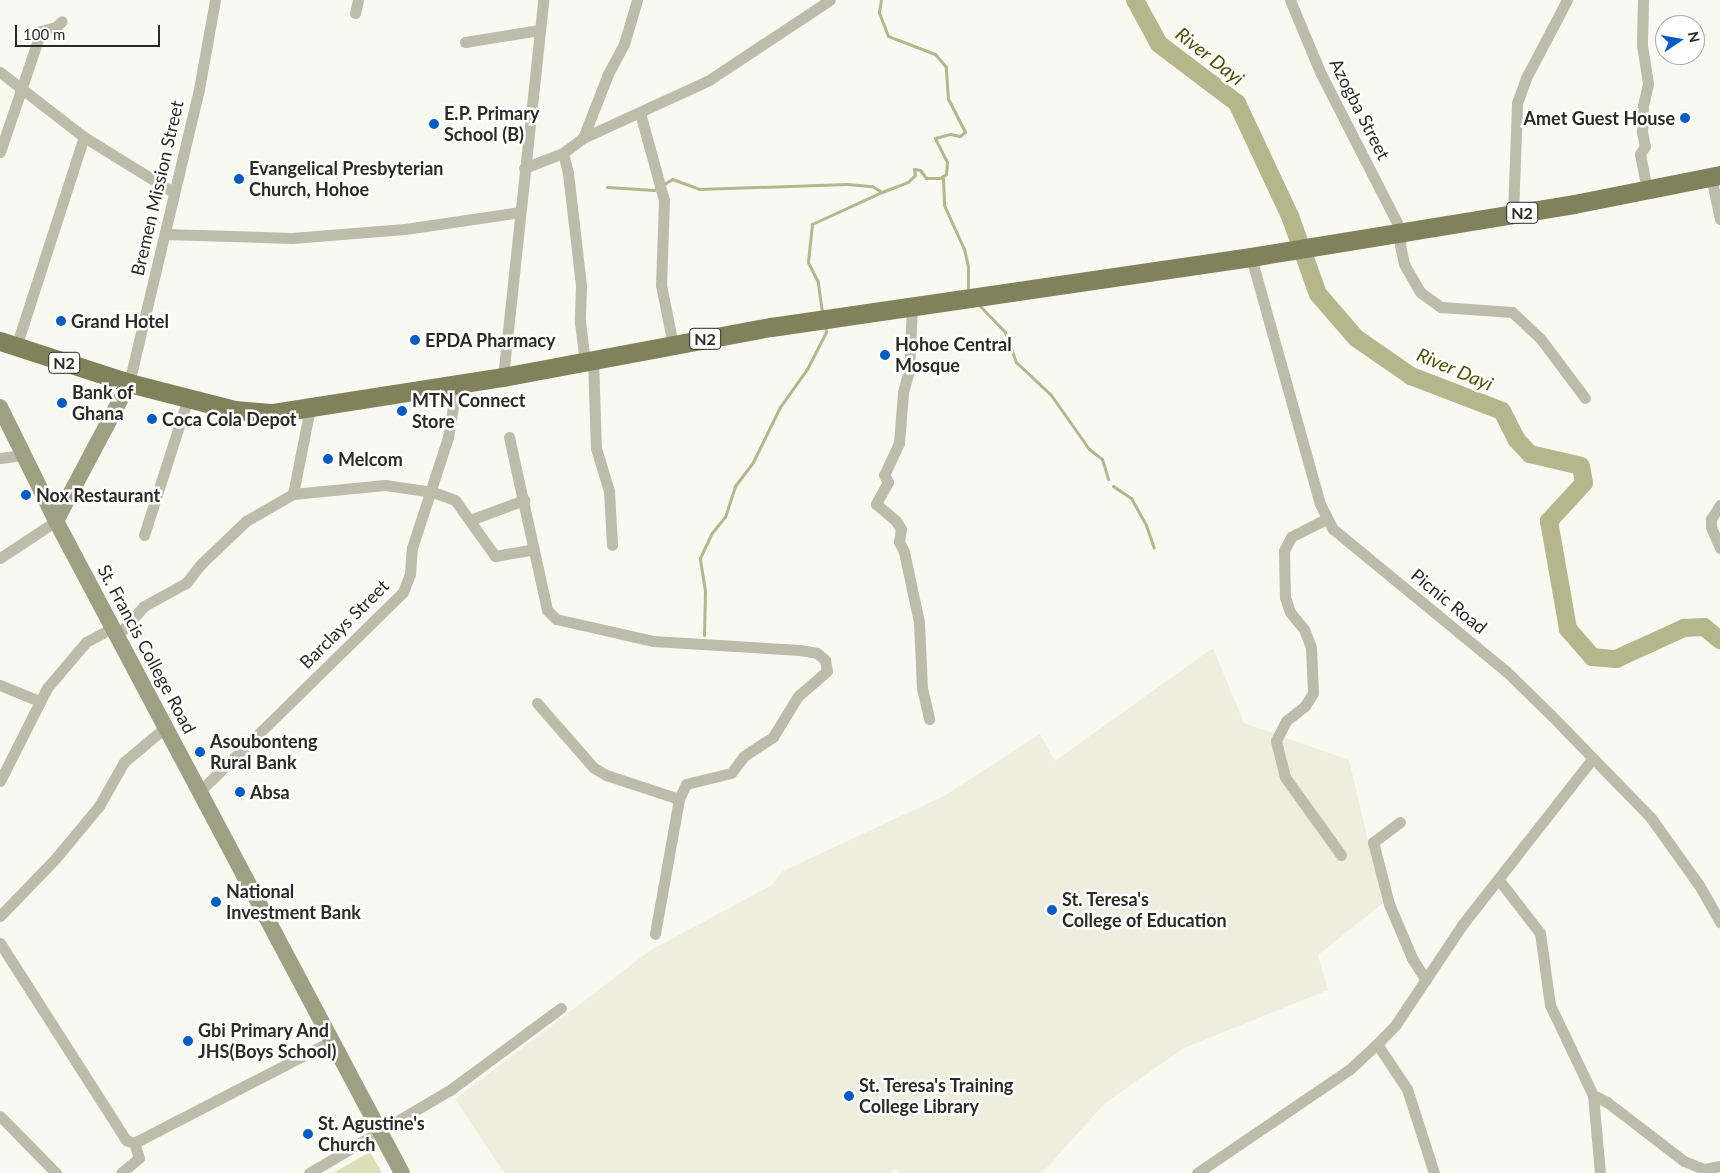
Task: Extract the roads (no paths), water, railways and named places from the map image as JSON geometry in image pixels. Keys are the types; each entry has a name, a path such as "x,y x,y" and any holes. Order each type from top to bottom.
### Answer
{"highway":[{"name":"N2","path":"8,344 129,383 254,413 310,408 503,377 673,344 912,305 1284,252 1513,214 1716,176"}],"main road":[{"path":"56,520 129,383"},
{"name":"St. Francis College Road","path":"0,407 56,520 167,726 402,1173"}],"street":[{"name":"Bremen Mission Street","path":"129,383 165,234 173,192 199,90 215,0"},
{"path":"355,13 358,0"},
{"path":"503,377 543,0"},
{"path":"583,138 608,74 624,44 637,0"},
{"path":"524,168 563,153 583,138 709,80 830,0"},
{"name":"Azogba Street","path":"1290,0 1322,74 1402,232"},
{"path":"1513,214 1517,103 1526,78 1567,0"},
{"path":"1643,0 1642,45 1648,84 1643,106 1642,132 1646,146 1640,154 1647,190"},
{"path":"0,152 41,31 56,27 62,21"},
{"path":"465,42 539,30"},
{"path":"0,72 22,87 84,137 173,192"},
{"path":"640,113 664,200 662,285 673,344"},
{"path":"8,344 84,137"},
{"path":"563,153 568,174 581,286 580,322 589,360 596,448 609,491 612,545"},
{"path":"1716,176 1720,219"},
{"path":"165,234 292,238 405,229 520,212"},
{"path":"1402,232 1400,245 1404,264 1420,292 1441,307 1512,312 1526,322 1540,338 1585,398"},
{"name":"Picnic Road","path":"1251,257 1326,519 1333,529 1506,671 1593,758 1651,818 1699,885 1720,922"},
{"path":"912,305 909,370 903,393 899,443 884,475 888,482 876,504 901,529 899,542 904,552 919,622 922,688 929,719"},
{"name":"Barclays Street","path":"200,791 403,592 410,574 412,548 433,492 450,429 457,384"},
{"path":"144,535 188,398"},
{"path":"294,494 310,408"},
{"path":"509,436 547,610 556,619 653,641 800,650 817,653 825,660 827,671 798,696 773,737 744,756 731,773 691,781 679,798 655,934"},
{"path":"0,458 24,454"},
{"path":"0,781 39,701 78,650 116,631 144,606 186,582 200,565 246,521 294,494 385,485 433,492 455,500 495,556 534,549"},
{"path":"470,520 524,500"},
{"path":"1720,505 1711,519 1720,548"},
{"path":"1326,519 1291,537 1284,551 1284,597 1290,612 1304,629 1311,647 1313,693 1305,706 1286,721 1276,742 1285,777 1342,855"},
{"path":"0,558 56,520"},
{"path":"0,685 39,701"},
{"path":"537,703 594,768 606,775 679,798"},
{"path":"0,916 68,844 98,806 124,762 167,726"},
{"path":"1197,1173 1350,1069 1377,1044 1396,1024 1462,925 1593,758"},
{"path":"1400,822 1373,842 1389,904 1412,958 1426,980"},
{"path":"1499,880 1540,933 1550,1005 1593,1095 1600,1173"},
{"path":"0,943 126,1140 134,1143 332,1041"},
{"path":"309,1173 380,1129 450,1090 561,1008"},
{"path":"1377,1044 1407,1089 1434,1173"},
{"path":"1593,1095 1607,1102 1684,1161 1704,1169 1720,1166"},
{"path":"1,1117 56,1173"},
{"path":"121,1173 139,1158 134,1143"}],"waterway":[{"path":"607,187 654,190 672,179 699,189 847,184 872,186 882,192 908,182 915,175 914,169 920,170 926,178 940,178 946,174 947,162 935,138 950,134 960,136 965,132 948,99 946,67 935,54 888,36 879,12 881,0"},
{"name":"River Dayi","path":"1135,0 1159,44 1237,103 1290,216 1318,294 1356,338 1411,376 1502,411 1516,439 1530,454 1581,466 1584,483 1549,521 1568,629 1592,657 1616,659 1684,628 1704,627 1720,640"},
{"path":"943,176 944,205 964,249 968,267 968,288"},
{"path":"822,312 818,282 808,262 812,224 882,192"},
{"path":"978,304 1005,332 1016,362 1051,395 1089,449 1102,459 1108,479"},
{"path":"704,635 705,591 700,558 711,534 725,517 735,486 753,462 780,407 807,369 826,332 825,326"},
{"path":"1113,486 1131,498 1146,525 1154,548"}],"place":[{"name":"Amet Guest House","path":"1685,118"},
{"name":"E.P. Primary School (B)","path":"434,124"},
{"name":"Evangelical Presbyterian Church, Hohoe","path":"239,179"},
{"name":"Grand Hotel","path":"61,321"},
{"name":"EPDA Pharmacy","path":"415,340"},
{"name":"Hohoe Central Mosque","path":"885,355"},
{"name":"Bank of Ghana","path":"62,403"},
{"name":"MTN Connect Store","path":"402,411"},
{"name":"Coca Cola Depot","path":"152,419"},
{"name":"Melcom","path":"328,459"},
{"name":"Nox Restaurant","path":"26,495"},
{"name":"Asoubonteng Rural Bank","path":"200,752"},
{"name":"Absa","path":"240,792"},
{"name":"National Investment Bank","path":"216,902"},
{"name":"St. Teresa's College of Education","path":"1052,910"},
{"name":"Gbi Primary And JHS(Boys School)","path":"188,1041"},
{"name":"St. Teresa's Training College Library","path":"849,1096"},
{"name":"St. Agustine's Church","path":"308,1134"}]}
